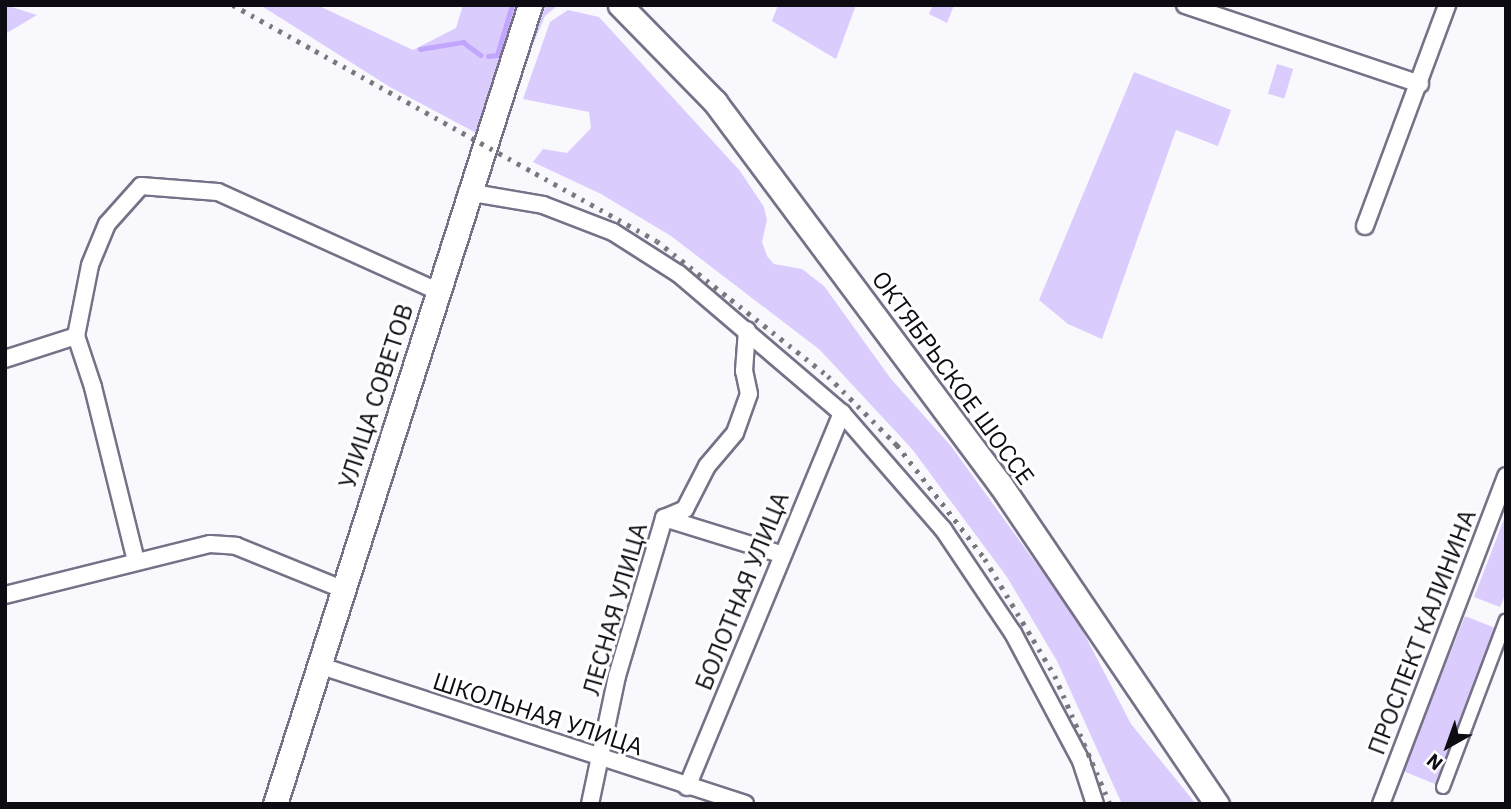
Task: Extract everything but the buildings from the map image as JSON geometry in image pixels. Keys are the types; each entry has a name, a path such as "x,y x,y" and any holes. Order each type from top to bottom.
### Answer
{"main road":[{"name":"УЛИЦА СОВЕТОВ","path":"275,804 467,192 530,5"},
{"name":"ОКТЯБРЬСКОЕ ШОССЕ","path":"620,5 715,102 1000,484 1217,804"}],"street":[{"path":"1185,5 1419,84"},
{"path":"1365,226 1447,5"},
{"path":"136,561 93,387 76,337 90,265 107,224 141,186 218,192 437,290"},
{"path":"467,192 555,208 613,232 679,274 842,413 943,529 1013,633 1081,761 1095,804"},
{"name":"ЛЕСНАЯ УЛИЦА","path":"590,804 617,676 664,518 685,509 707,466 735,433 749,394 744,371 747,330"},
{"path":"5,359 76,337"},
{"name":"БОЛОТНАЯ УЛИЦА","path":"687,788 780,554 842,413"},
{"name":"ПРОСПЕКТ КАЛИНИНА","path":"1381,804 1506,476"},
{"path":"664,518 780,554"},
{"path":"5,595 209,544 236,546 342,589"},
{"path":"1443,787 1506,620"},
{"name":"ШКОЛЬНАЯ УЛИЦА","path":"318,665 687,788 744,804"}],"shaded area":[{"path":"5,5 37,15 5,34"},
{"path":"260,5 317,5 413,50 456,28 463,5 518,5 478,134 390,87"},
{"path":"546,5 558,5 545,16 521,73"},
{"path":"778,5 856,5 836,59 772,21"},
{"path":"933,5 954,5 947,23 929,14"},
{"path":"568,10 599,17 740,171 764,207 767,220 762,242 767,256 774,264 802,269 824,286 891,379 951,446 1077,620 1131,724 1196,804 1122,804 1057,661 1007,577 912,449 820,350 671,236 601,194 533,162 543,149 567,153 591,128 589,112 523,99 550,22"},
{"path":"1277,64 1293,69 1284,99 1268,94"},
{"path":"1134,72 1231,110 1218,146 1176,130 1102,339 1068,324 1039,300"},
{"path":"1506,514 1506,593 1500,607 1474,597"},
{"path":"1465,616 1497,629 1435,784 1402,771"}],"waterway":[{"path":"488,56 497,55 512,5"},
{"path":"420,49 463,42 481,55"}],"railway":[{"path":"233,5 657,241 828,376 897,445 985,559 1055,676 1110,804"}]}
